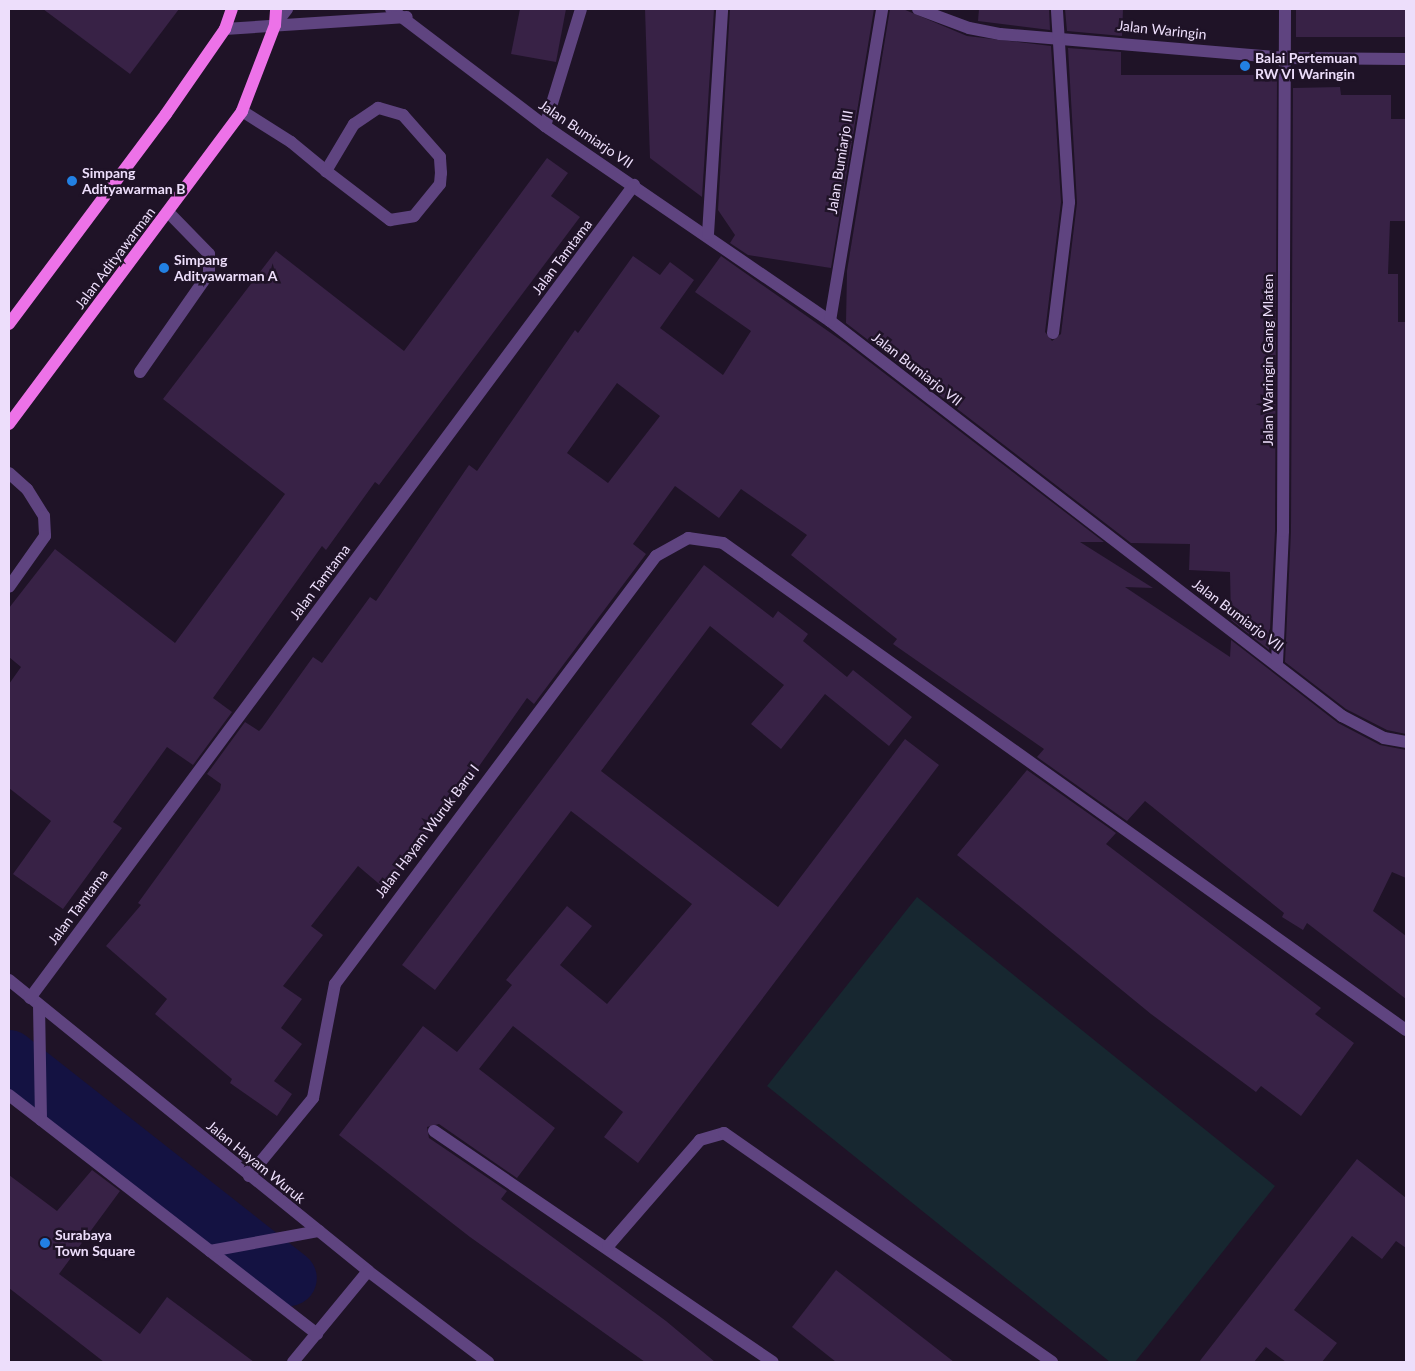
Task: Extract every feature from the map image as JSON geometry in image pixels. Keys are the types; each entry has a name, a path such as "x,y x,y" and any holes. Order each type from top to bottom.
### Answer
{"main road":[{"path":"9,324 225,29 232,9"},
{"name":"Jalan Adityawarman","path":"9,424 242,111 275,25 276,9"}],"street":[{"path":"275,25 287,9"},
{"name":"Jalan Bumiarjo VII","path":"391,9 407,17 545,126 708,234 830,321 1362,729 1406,742"},
{"path":"545,126 581,9"},
{"path":"708,234 722,9"},
{"name":"Jalan Bumiarjo III","path":"830,321 882,9"},
{"name":"Jalan Waringin","path":"918,9 969,28 1058,37 1284,58 1406,58"},
{"path":"1053,333 1069,202 1057,9"},
{"name":"Jalan Waringin Gang Mlaten","path":"1277,663 1283,531 1285,9"},
{"path":"225,29 407,17"},
{"path":"242,111 326,171 390,220 402,220 414,216 440,184 442,173 440,157 403,115 378,108 354,124 326,171"},
{"name":"Jalan Tamtama","path":"34,1001 634,185"},
{"path":"140,372 209,273 209,254 168,212"},
{"path":"9,473 27,489 44,516 45,536 9,587"},
{"name":"Jalan Hayam Wuruk Baru I","path":"249,1176 313,1098 335,984 656,556 688,538 724,543 1406,1030"},
{"name":"Jalan Hayam Wuruk","path":"9,980 368,1271 488,1362"},
{"path":"34,1001 40,1058 41,1120"},
{"path":"9,1095 317,1334"},
{"path":"434,1131 608,1246 773,1362"},
{"path":"608,1246 700,1140 724,1133 1052,1362"},
{"path":"210,1251 319,1231"},
{"path":"293,1362 368,1271"}],"shaded area":[{"path":"917,897 1275,1186 1135,1362 1110,1362 767,1086"}],"building":[{"path":"43,9 179,9 130,74"},
{"path":"520,9 566,9 556,62 511,54"},
{"path":"645,9 714,9 702,197 650,158"},
{"path":"730,9 874,9 831,268 748,255 730,243 735,235 718,210"},
{"path":"890,9 903,9 967,36 1051,46 1061,202 1045,332 1052,341 1061,334 1077,203 1068,48 1121,52 1121,75 1277,75 1275,531 1269,650 1231,620 1230,572 1189,570 1190,544 1131,543 846,323 847,271"},
{"path":"979,9 1049,9 1050,30 978,21"},
{"path":"1065,9 1123,9 1122,36 1067,31"},
{"path":"1296,9 1406,9 1406,37 1296,37"},
{"path":"1340,87 1341,95 1391,95 1391,119 1406,119 1406,221 1390,221 1388,274 1398,274 1398,322 1406,322 1406,734 1387,730 1346,709 1285,662 1291,531 1293,88"},
{"path":"547,158 568,173 551,196 580,217 379,485 375,482 326,550 322,546 213,698 232,712 193,765 167,747 113,822 122,828 63,909 13,874 51,821 9,788 9,684 21,667 9,657 9,608 55,549 175,643 285,494 163,399 276,251 404,351"},
{"path":"633,256 660,275 670,262 694,280 660,328 723,375 751,331 695,292 721,256 845,343 1104,542 1080,542 1153,588 1125,587 1230,657 1231,640 1338,723 1380,745 1406,750 1406,878 1392,872 1373,911 1406,936 1406,999 1307,923 1303,930 1282,917 1284,913 1145,801 1127,821 1037,757 1044,749 893,644 897,639 791,555 807,535 741,489 719,518 675,486 633,544 646,554 534,704 527,698 451,806 384,888 358,866 311,926 323,935 283,986 302,999 281,1028 302,1044 274,1081 292,1094 277,1116 230,1083 232,1079 155,1014 167,999 106,946 141,905 138,903 220,790 221,784 207,774 245,722 259,731 313,657 322,663 370,597 376,601 469,465 477,471 575,330 578,333","holes":["617,383 660,416 608,483 567,453"]},
{"path":"704,565 773,618 778,611 808,634 803,641 847,677 853,670 912,717 889,746 825,694 781,749 751,724 784,685 710,626 601,771 778,907 905,739 939,765 638,1163 604,1137 623,1112 513,1026 479,1069 555,1128 517,1178 439,1124 427,1127 429,1138 507,1191 501,1199 666,1321 715,1362 645,1362 470,1237 339,1135 423,1026 457,1052 512,985 506,980 567,906 592,926 560,965 607,1004 692,904 571,811 435,990 402,965"},
{"path":"1027,770 1116,833 1106,844 1321,1008 1315,1014 1354,1043 1301,1116 1261,1086 1256,1092 1151,1014 957,855"},
{"path":"1357,1159 1406,1198 1406,1248 1396,1241 1382,1259 1352,1236 1294,1310 1337,1343 1322,1362 1286,1362 1266,1347 1254,1362 1199,1362"},
{"name":"Surabaya Town Square","path":"92,1170 120,1191 59,1274 140,1334 167,1297 254,1362 104,1362 9,1288 9,1175 57,1211"},
{"path":"836,1270 954,1362 836,1362 792,1327"}],"waterway":[{"path":"9,1058 289,1278"}],"place":[{"name":"Balai Pertemuan RW VI Waringin","path":"1245,66"},
{"name":"Simpang Adityawarman B","path":"72,181"},
{"name":"Simpang Adityawarman A","path":"164,268"},
{"name":"Surabaya Town Square","path":"45,1243"}]}
